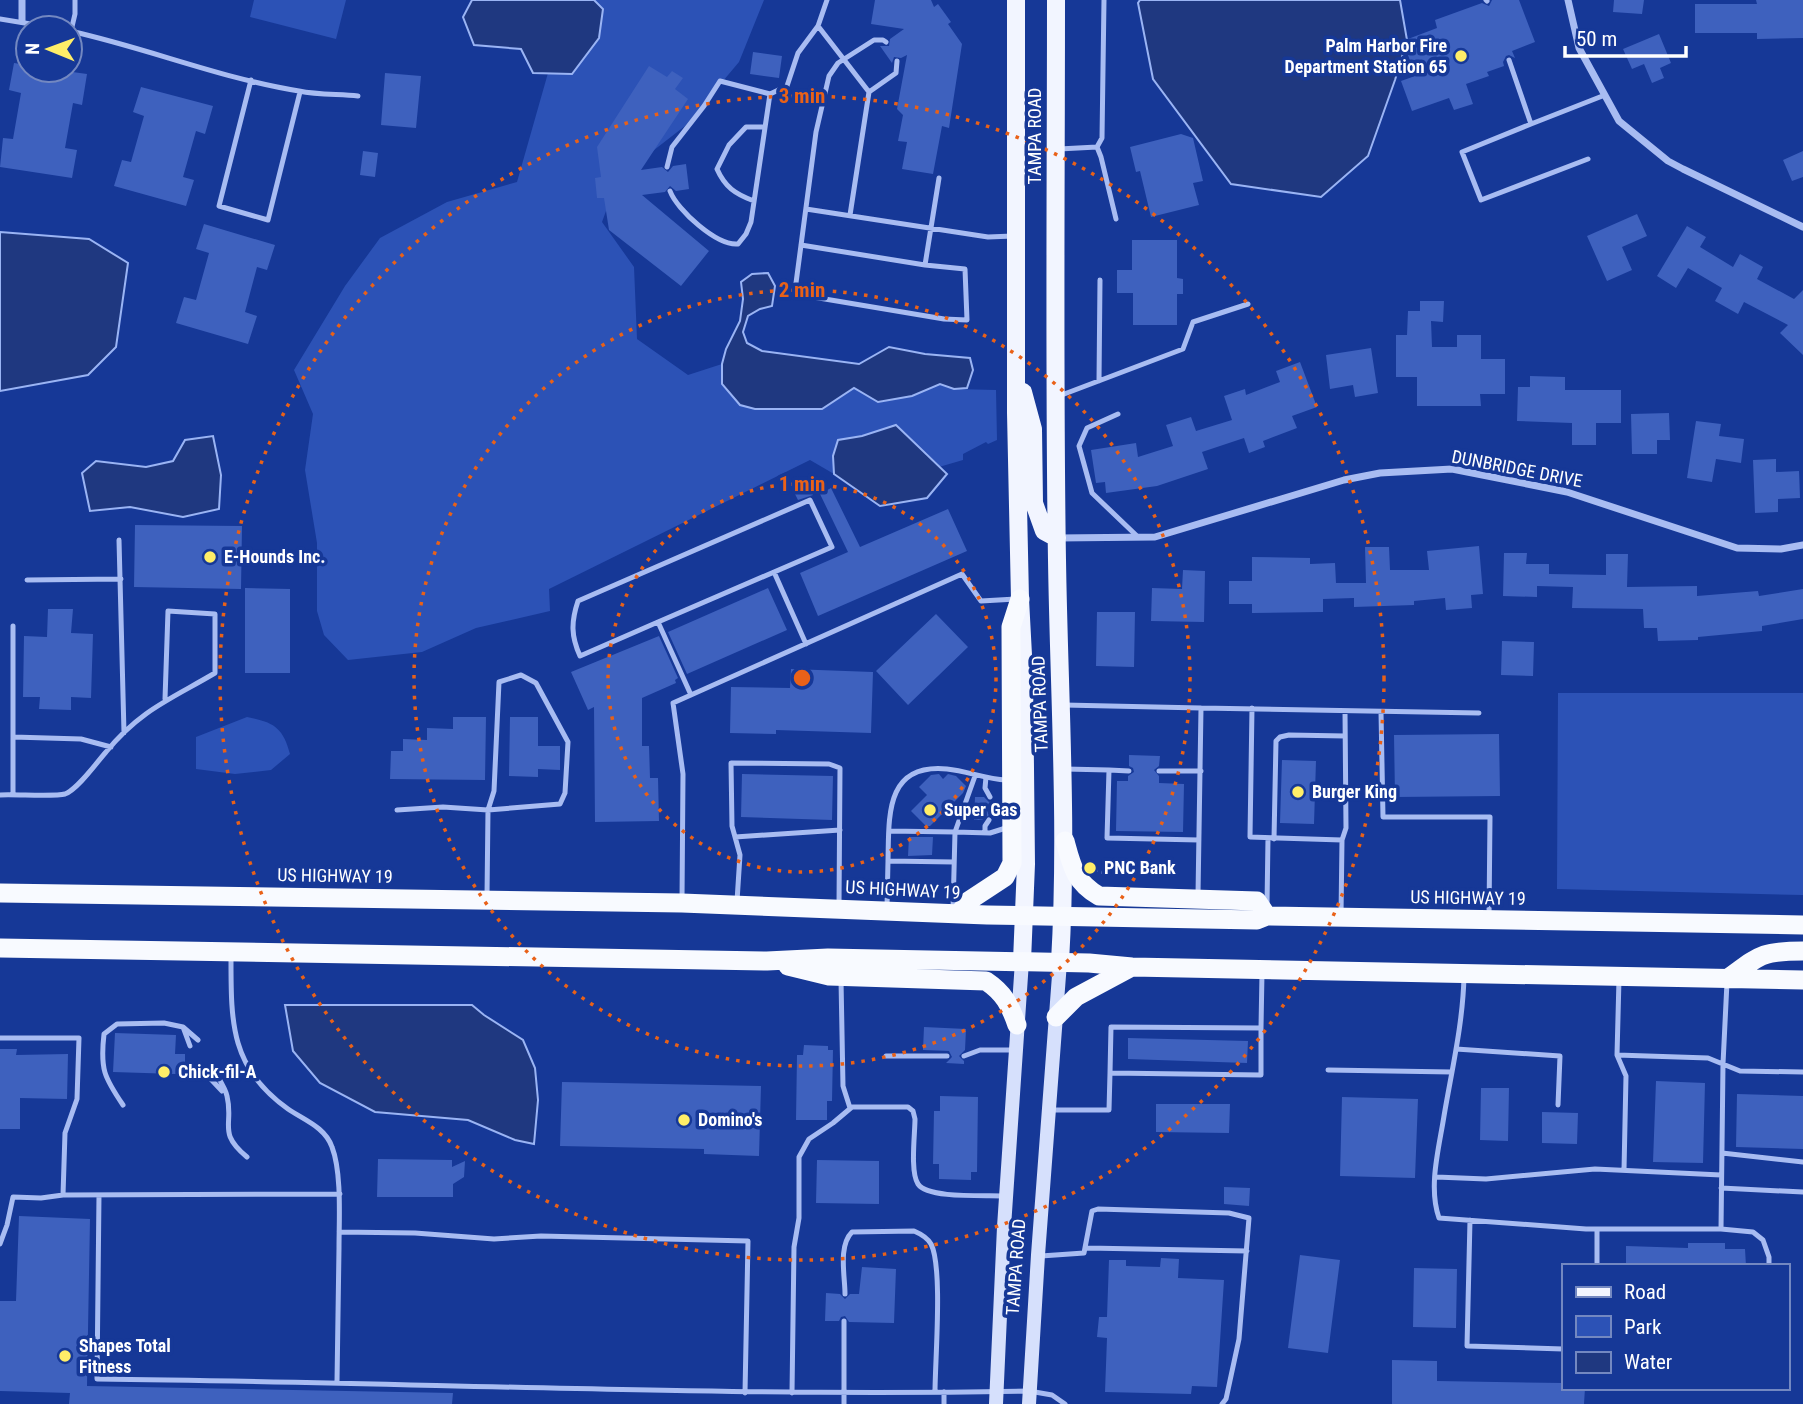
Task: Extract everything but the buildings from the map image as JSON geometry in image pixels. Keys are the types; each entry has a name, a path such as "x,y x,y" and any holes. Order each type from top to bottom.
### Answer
{"highway":[{"path":"956,914 967,902 1005,877 1012,863 1011,627 1020,599"},
{"path":"1065,841 1073,870 1084,887 1099,896 1257,901 1266,916"},
{"name":"US HIGHWAY 19","path":"0,893 682,903 1025,916 1257,920 1266,916 1803,925"},
{"path":"0,948 767,961 828,958 1022,961 1132,967 1803,980"},
{"path":"1727,979 1760,955 1772,951 1803,951"},
{"path":"767,961 829,976 986,981 1000,990 1010,1004 1017,1025"},
{"path":"1056,1017 1076,997 1132,967"}],"main road":[{"name":"TAMPA ROAD","path":"996,1398 1025,916 1024,674 1016,369 1016,0"},
{"name":"TAMPA ROAD","path":"1029,1398 1063,916 1065,841 1064,769 1059,704 1057,538 1056,0"},
{"path":"1016,369 1033,429 1034,503 1044,531 1057,538"}],"street":[{"path":"1568,0 1579,48 1619,121 1668,161 1803,227"},
{"name":"DUNBRIDGE DRIVE","path":"1057,538 1155,537 1344,480 1380,473 1452,470 1567,492 1737,548 1781,549 1803,545"}],"lane":[{"path":"667,167 672,147 720,81 770,94 787,86 798,53 818,26 827,0"},
{"path":"1097,147 1102,138 1104,0"},
{"path":"818,26 869,92 850,215"},
{"path":"84,34 300,92 358,96"},
{"path":"801,245 965,270 967,320 799,293 796,284 801,245 806,209 816,132 829,76 838,63 874,40 886,42"},
{"path":"1509,60 1531,124"},
{"path":"869,92 896,73 897,61"},
{"path":"251,80 219,206 268,220 300,92"},
{"path":"670,191 673,200 693,221 724,243 738,244 747,234 770,94"},
{"path":"1588,159 1482,200 1462,152 1605,95"},
{"path":"754,201 737,195 724,184 717,169 729,145 746,127 765,127"},
{"path":"1056,149 1097,147"},
{"path":"1097,147 1116,219"},
{"path":"925,265 939,178"},
{"path":"806,209 988,237 1016,236"},
{"path":"1099,381 1100,280"},
{"path":"1056,397 1183,349 1193,322 1248,303"},
{"path":"1118,414 1087,428 1079,446 1092,493 1138,537"},
{"path":"810,500 832,547 658,622 580,656 573,640 578,601 810,500"},
{"path":"119,540 124,733"},
{"path":"774,572 806,644"},
{"path":"682,903 682,774 673,703 962,574 981,601 1020,599"},
{"path":"26,580 121,579"},
{"path":"0,795 65,794 91,772 136,720 165,699 215,673 215,614 168,611 165,699"},
{"path":"658,622 691,695"},
{"path":"13,626 13,794"},
{"path":"397,810 443,807 488,810 560,804 565,793 568,742 536,683 521,675 499,682 494,791 488,810 486,900"},
{"path":"1059,704 1479,713"},
{"path":"1198,900 1201,708"},
{"path":"1252,708 1250,837 1342,840"},
{"path":"1341,918 1342,840 1346,828 1345,712"},
{"path":"1381,712 1383,817 1490,817 1489,919"},
{"path":"1266,916 1276,741 1289,735 1345,736"},
{"path":"13,737 81,738 111,747"},
{"path":"736,905 740,855 732,826 731,764 829,764 840,768 839,908"},
{"path":"887,909 889,813 892,798 899,786 916,772 929,768 1013,780"},
{"path":"1064,769 1129,771"},
{"path":"1109,770 1107,838 1199,840"},
{"path":"1159,771 1201,771"},
{"path":"956,914 955,832 975,776"},
{"path":"980,797 985,788 986,777"},
{"path":"985,788 990,797"},
{"path":"979,820 987,823 985,833"},
{"path":"889,831 911,834 985,833 1013,827"},
{"path":"735,836 840,830"},
{"path":"888,861 930,858 954,862"},
{"path":"231,951 231,1009 237,1045 254,1077 288,1109 314,1123 332,1145 340,1194 337,1382"},
{"path":"1110,1073 1261,1074 1262,970"},
{"path":"1464,974 1463,1008 1436,1177 1434,1202 1439,1218 1597,1229 1721,1229 1753,1233 1763,1240 1769,1264"},
{"path":"841,977 843,1086 850,1108"},
{"path":"1619,977 1617,1055 1626,1076 1624,1170"},
{"path":"1721,1229 1727,979"},
{"path":"123,1105 106,1080 102,1053 104,1034 117,1024 164,1024 184,1027 198,1040"},
{"path":"184,1027 190,1046"},
{"path":"1049,1110 1109,1110 1111,1027 1261,1028"},
{"path":"0,1038 79,1038 77,1099 65,1133 62,1195"},
{"path":"1456,1049 1560,1056 1558,1105"},
{"path":"964,1056 980,1050 1016,1050"},
{"path":"1617,1055 1708,1058 1740,1071 1803,1072"},
{"path":"886,1056 947,1056"},
{"path":"214,1070 227,1096 228,1130 233,1145 247,1157"},
{"path":"1328,1070 1452,1072"},
{"path":"206,1074 227,1096"},
{"path":"792,1393 794,1247 799,1218 799,1157 809,1139 850,1108 908,1107 914,1111 917,1184 924,1190 943,1195 1007,1196"},
{"path":"1722,1153 1803,1162"},
{"path":"1436,1177 1486,1179 1595,1169 1721,1175"},
{"path":"1721,1188 1803,1192"},
{"path":"0,1244 8,1225 13,1197 340,1194"},
{"path":"99,1195 97,1379 337,1382 745,1393 944,1392 996,1398 1052,1395 1065,1404"},
{"path":"1038,1255 1084,1253 1092,1211 1098,1209 1229,1213 1250,1218 1239,1339 1226,1399 1222,1404"},
{"path":"1470,1220 1466,1346 1562,1349"},
{"path":"1597,1229 1597,1264"},
{"path":"845,1294 844,1245 852,1232 914,1231 923,1234 931,1244 936,1270 935,1392"},
{"path":"339,1232 415,1233 494,1239 541,1236 748,1241 745,1393"},
{"path":"1087,1248 1247,1251"},
{"path":"844,1321 844,1404"},
{"path":"944,1392 944,1404"}],"green space":[{"path":"254,0 346,0 336,39 250,17"},
{"path":"594,0 764,0 739,62 685,126 618,178 602,222 634,267 637,339 688,375 722,364 722,385 840,396 854,388 878,402 912,396 940,384 954,389 996,390 997,440 988,444 986,442 963,454 963,460 939,467 896,425 850,437 833,456 834,474 810,460 549,589 550,611 476,628 422,652 348,660 324,635 317,611 317,543 305,470 313,414 294,370 345,286 380,238 447,202 517,182 548,73 572,73 603,10"},
{"path":"1558,693 1803,693 1803,895 1557,889"},
{"path":"247,717 276,727 290,754 271,770 235,774 196,769 196,737"}],"water":[{"path":"472,0 594,0 603,9 599,38 572,74 533,73 521,49 474,45 463,17"},
{"path":"1140,0 1400,0 1407,40 1368,156 1321,197 1231,184 1153,79 1138,3"},
{"path":"0,232 89,239 128,263 116,347 88,375 0,391"},
{"path":"768,273 775,286 772,306 748,316 743,332 747,343 762,351 859,364 889,347 970,358 973,370 967,388 954,389 940,384 912,396 878,402 854,388 822,409 755,409 740,405 722,384 722,364 726,349 740,321 743,299 741,282 752,274"},
{"path":"896,425 947,474 927,498 880,506 834,474 833,456 838,440 862,436"},
{"path":"213,436 221,475 219,509 183,517 130,507 90,511 82,473 96,461 146,467 173,461 185,440"},
{"path":"285,1005 472,1005 523,1040 535,1068 538,1100 534,1144 515,1140 468,1120 375,1112 320,1083 293,1051"}],"place":[{"name":"Palm Harbor Fire Department Station 65","path":"1461,56"},
{"name":"E-Hounds Inc.","path":"210,557"},
{"name":"Burger King","path":"1298,792"},
{"name":"Super Gas","path":"930,810"},
{"name":"PNC Bank","path":"1090,868"},
{"name":"Chick-fil-A","path":"164,1072"},
{"name":"Domino's","path":"684,1120"},
{"name":"Shapes Total Fitness","path":"65,1356"}]}
